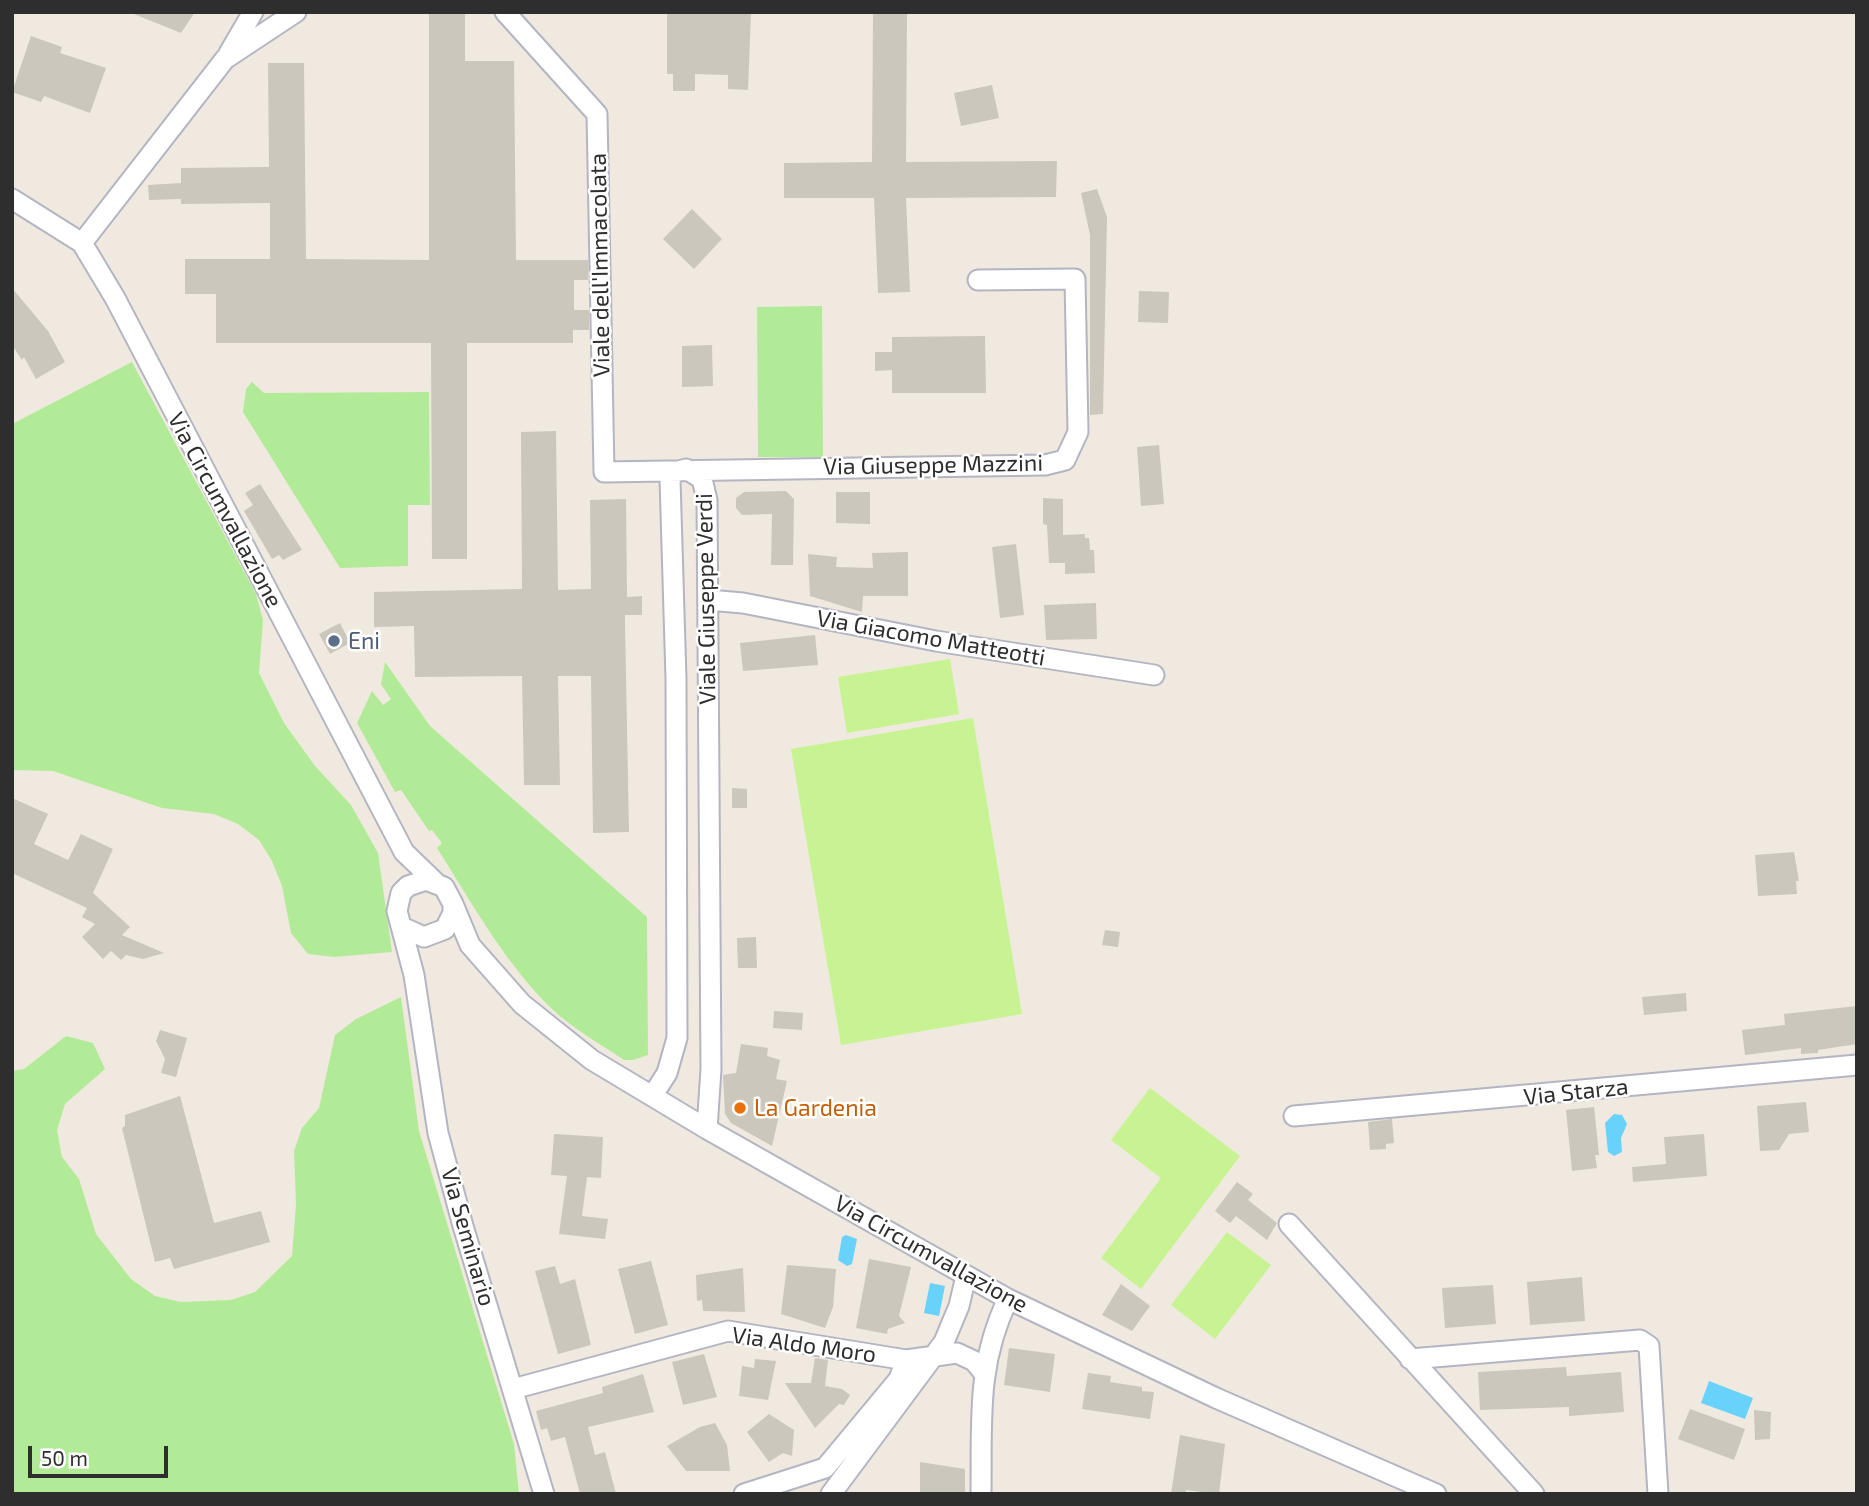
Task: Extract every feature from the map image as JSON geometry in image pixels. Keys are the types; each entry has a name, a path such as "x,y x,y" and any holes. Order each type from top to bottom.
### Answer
{"street":[{"path":"82,243 225,59 253,12"},
{"path":"225,59 296,12"},
{"name":"Viale dell'Immacolata","path":"514,17 597,114 604,472 686,469"},
{"name":"Via Circumvallazione","path":"12,199 82,243 115,298 404,852 436,882"},
{"name":"Via Giuseppe Mazzini","path":"686,469 1045,465 1065,460 1078,432 1075,279 978,280"},
{"name":"Viale Giuseppe Verdi","path":"653,1095 667,1073 677,1038 676,680 670,479 675,472 686,469 702,479 707,500 711,1069 707,1129"},
{"name":"Via Giacomo Matteotti","path":"708,600 743,603 936,641 1154,675"},
{"path":"401,893 417,882 436,882 450,895 453,904 450,922 431,936 404,928 397,911 404,852"},
{"name":"Via Circumvallazione","path":"453,904 470,945 522,1004 592,1060 707,1129 1008,1298 1216,1398 1436,1494"},
{"name":"Via Seminario","path":"404,928 414,975 438,1133 463,1226 544,1494"},
{"name":"Via Circumvallazione","path":"431,936 470,945"},
{"name":"Via Seminario","path":"414,975 431,936"},
{"name":"Via Starza","path":"1294,1116 1857,1065"},
{"path":"1289,1224 1534,1494"},
{"path":"831,1494 944,1342 959,1306 966,1276"},
{"path":"981,1494 983,1372 990,1344 1008,1298"},
{"name":"Via Aldo Moro","path":"513,1389 728,1331 905,1360 933,1359 957,1353 974,1361 983,1372"},
{"path":"1410,1359 1640,1340 1649,1346 1657,1494"},
{"path":"744,1494 825,1468 899,1379 905,1360"}],"green space":[{"path":"822,306 823,457 758,457 757,307"},
{"path":"132,362 256,594 263,620 259,673 284,723 315,766 351,805 378,853 392,952 334,957 308,954 291,933 282,886 272,861 259,840 238,824 214,814 162,808 53,771 12,770 12,424"},
{"path":"252,382 264,393 429,392 430,505 408,505 408,566 340,568 243,412 246,389"},
{"path":"950,659 959,714 847,733 838,677"},
{"path":"385,662 430,726 647,917 648,1055 624,1060 553,1010 504,953 476,911 437,848 442,843 432,830 429,831 401,790 395,792 357,723 372,691 383,705 391,699 381,684"},
{"path":"973,718 1022,1014 841,1045 791,749"},
{"path":"401,997 419,1131 514,1444 519,1494 12,1494 12,1071 24,1069 66,1036 93,1043 105,1069 65,1104 57,1130 62,1157 79,1179 96,1234 131,1279 155,1296 181,1302 231,1300 255,1292 292,1256 296,1204 294,1151 302,1128 319,1108 335,1035 356,1019"},
{"path":"1150,1088 1240,1156 1141,1289 1101,1258 1161,1178 1111,1140"},
{"path":"1227,1232 1271,1265 1215,1339 1171,1305"}],"water":[{"path":"1614,1114 1622,1115 1627,1124 1621,1138 1622,1152 1614,1156 1608,1152 1605,1123"},
{"path":"846,1235 857,1239 852,1264 847,1266 838,1260 842,1237"},
{"path":"930,1283 945,1286 939,1316 924,1313"},
{"path":"1709,1381 1753,1398 1745,1419 1701,1403"}],"building":[{"path":"129,12 195,12 181,33"},
{"path":"429,12 465,12 465,61 514,61 516,260 588,260 588,280 574,280 574,310 589,310 589,330 573,330 573,343 467,343 467,559 432,559 431,343 216,343 216,294 185,294 185,259 270,259 270,203 181,204 181,199 149,200 148,185 181,183 181,168 269,167 268,63 304,63 306,259 429,260"},
{"path":"667,12 751,12 748,90 728,89 728,75 695,74 695,91 673,91 673,74 667,74"},
{"path":"873,12 907,12 906,162 1057,161 1056,197 906,198 910,292 878,293 874,198 784,198 784,163 872,162"},
{"path":"31,36 62,47 60,53 106,68 90,113 44,96 41,102 12,92"},
{"path":"992,85 999,118 961,126 954,93"},
{"path":"1097,189 1107,217 1103,414 1090,415 1090,235 1081,193"},
{"path":"692,209 722,239 694,269 663,239"},
{"path":"12,288 48,331 65,362 36,379 24,357 22,360 12,345"},
{"path":"1139,291 1169,292 1168,323 1138,322"},
{"path":"985,336 986,393 892,393 892,370 875,371 875,352 892,352 892,337"},
{"path":"712,345 713,386 682,387 682,346"},
{"path":"556,431 558,590 591,589 590,500 626,499 627,597 642,596 642,615 625,615 629,832 593,833 591,676 558,676 560,785 524,785 522,676 415,677 414,626 374,627 374,592 522,589 521,432"},
{"path":"1159,445 1164,504 1141,506 1137,447"},
{"path":"260,484 302,550 283,560 279,555 272,559 244,511 253,505 245,493"},
{"path":"786,491 794,499 793,565 771,565 772,514 742,515 736,508 736,498 744,492"},
{"path":"836,492 870,492 870,524 836,523"},
{"path":"1043,498 1063,499 1063,535 1085,534 1085,538 1089,538 1090,550 1094,550 1095,573 1065,574 1065,563 1049,563 1047,525 1043,524"},
{"path":"1016,544 1024,615 1000,618 992,547"},
{"path":"908,552 908,596 863,596 862,612 810,596 808,554 837,557 836,567 873,568 872,553"},
{"path":"1096,603 1097,639 1046,640 1044,605"},
{"path":"340,623 350,643 330,654 319,634"},
{"path":"815,635 818,665 743,671 740,643"},
{"path":"732,788 747,789 747,808 732,808"},
{"path":"12,798 48,814 34,844 68,860 81,834 113,849 93,893 130,927 122,935 164,953 143,959 126,955 121,960 111,951 103,959 82,937 95,924 82,917 87,908 12,873"},
{"path":"1794,852 1799,881 1796,881 1797,894 1758,896 1755,855"},
{"path":"1105,930 1120,932 1118,947 1102,945"},
{"path":"756,937 757,968 738,968 737,938"},
{"path":"1686,993 1687,1011 1644,1015 1642,997"},
{"path":"1857,1006 1857,1044 1818,1050 1818,1053 1801,1054 1801,1048 1745,1055 1742,1030 1785,1025 1784,1014"},
{"path":"774,1011 803,1013 802,1030 773,1028"},
{"path":"160,1030 187,1038 176,1077 161,1073 165,1059 156,1041"},
{"path":"741,1044 768,1048 767,1056 780,1060 776,1079 787,1081 772,1146 731,1123 725,1114 723,1075 736,1073"},
{"path":"180,1096 214,1223 261,1211 270,1242 174,1269 170,1258 155,1262 122,1128 125,1126 125,1115"},
{"path":"1806,1102 1809,1132 1789,1134 1779,1150 1760,1151 1757,1106"},
{"path":"1594,1107 1599,1155 1595,1155 1597,1168 1572,1171 1566,1110"},
{"path":"1392,1119 1394,1143 1386,1144 1386,1149 1370,1150 1368,1122"},
{"path":"554,1134 603,1137 601,1178 587,1177 582,1216 608,1219 605,1239 559,1234 567,1176 551,1175"},
{"path":"1704,1134 1707,1176 1633,1182 1632,1167 1666,1164 1664,1137"},
{"path":"1237,1182 1253,1194 1248,1200 1277,1223 1267,1240 1236,1216 1230,1223 1215,1211"},
{"path":"869,1259 911,1267 899,1316 905,1323 888,1329 887,1334 856,1328"},
{"path":"651,1261 668,1325 635,1334 618,1269"},
{"path":"787,1265 836,1269 833,1307 825,1328 781,1314"},
{"path":"555,1266 560,1284 575,1279 591,1345 558,1354 535,1271"},
{"path":"743,1268 745,1312 703,1311 702,1300 697,1301 696,1275"},
{"path":"1582,1277 1585,1321 1530,1325 1527,1282"},
{"path":"1121,1284 1150,1306 1132,1331 1102,1315"},
{"path":"1493,1285 1496,1324 1445,1328 1442,1288"},
{"path":"1009,1348 1055,1354 1050,1392 1004,1385"},
{"path":"704,1354 717,1397 683,1405 672,1362"},
{"path":"815,1358 828,1360 825,1386 842,1389 850,1395 844,1405 839,1404 815,1428 785,1383 811,1383"},
{"path":"755,1359 776,1361 768,1400 739,1396 742,1366 754,1368"},
{"path":"1566,1367 1567,1376 1621,1372 1624,1412 1569,1416 1569,1407 1480,1410 1478,1372"},
{"path":"1088,1373 1111,1376 1110,1382 1142,1387 1142,1391 1154,1392 1150,1419 1082,1409"},
{"path":"643,1374 654,1412 588,1427 595,1455 605,1452 616,1494 580,1494 565,1437 551,1441 547,1428 541,1430 536,1411 603,1393 602,1387"},
{"path":"1690,1409 1745,1429 1734,1460 1678,1439"},
{"path":"1754,1410 1771,1412 1770,1439 1755,1440"},
{"path":"769,1414 794,1430 792,1456 783,1453 769,1462 747,1432"},
{"path":"715,1423 727,1445 730,1471 686,1471 667,1446 700,1427"},
{"path":"1180,1435 1225,1444 1219,1494 1186,1490 1186,1494 1171,1494"},
{"path":"920,1462 965,1469 965,1494 920,1494"}],"place":[{"name":"Eni","path":"334,641"},
{"name":"La Gardenia","path":"740,1108"}]}
